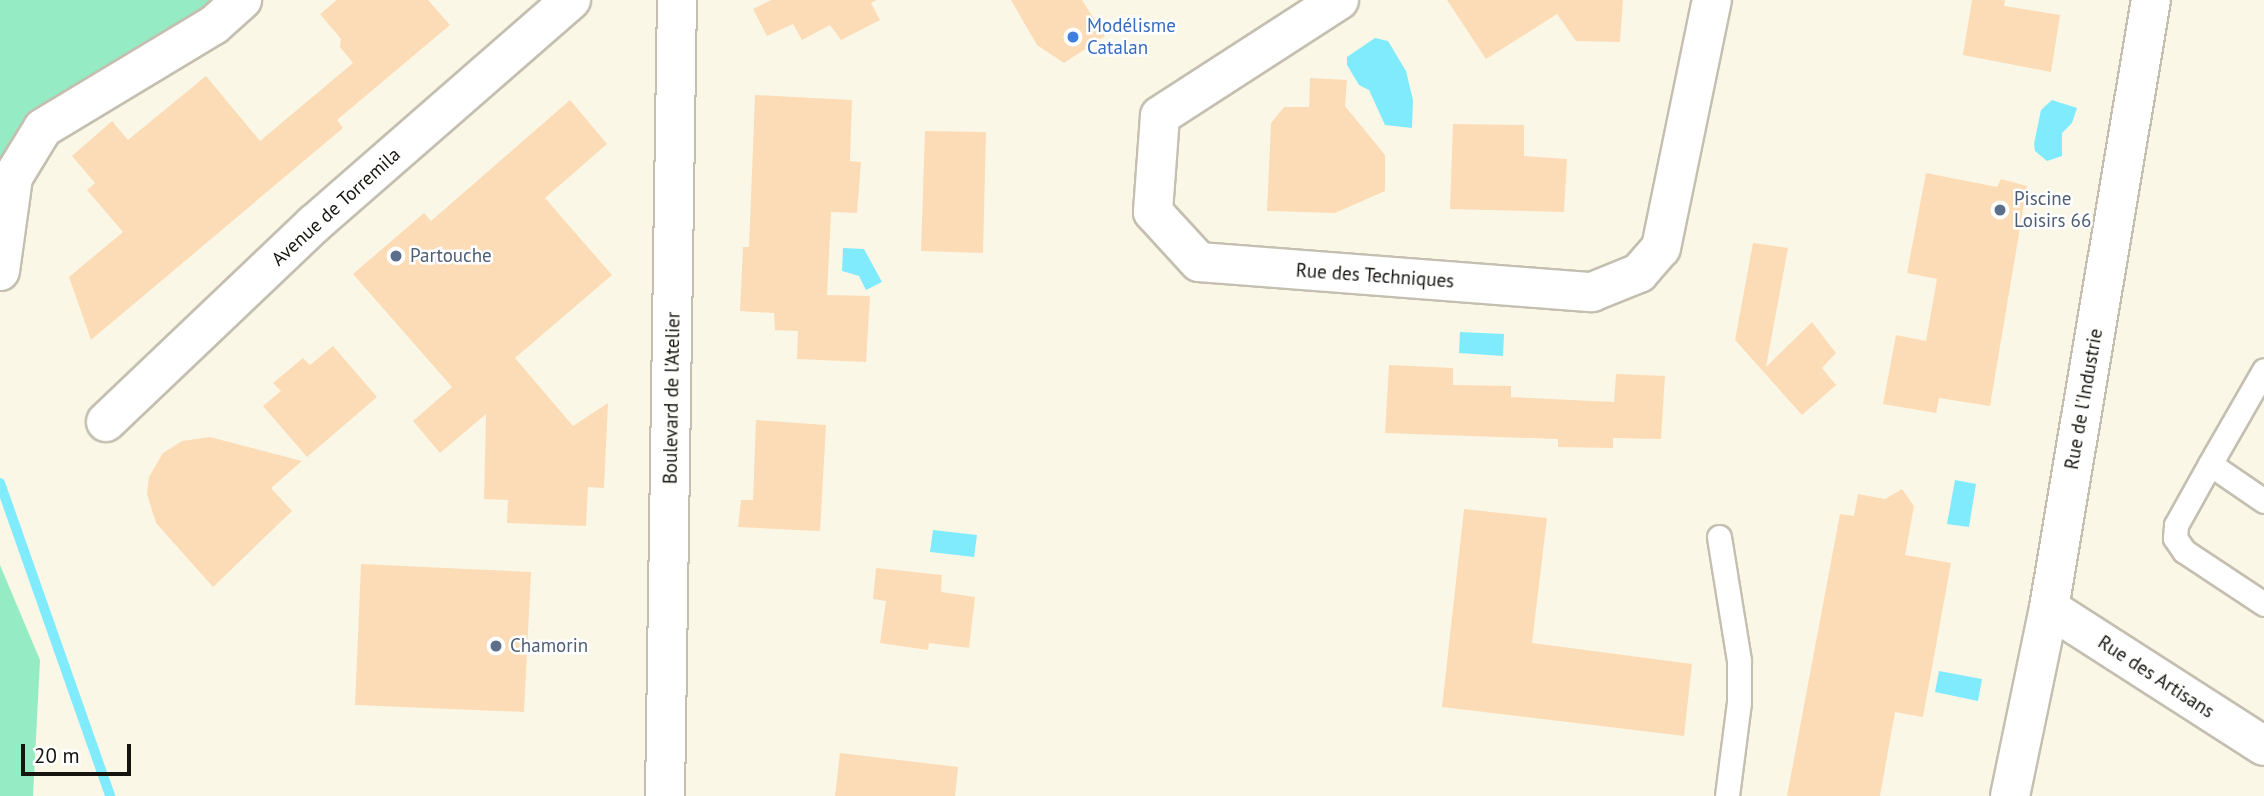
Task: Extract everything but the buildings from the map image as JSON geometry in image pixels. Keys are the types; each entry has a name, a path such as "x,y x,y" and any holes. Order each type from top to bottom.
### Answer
{"street":[{"path":"0,271 13,177 43,128 214,25 242,0"},
{"name":"Avenue de Torremila","path":"106,422 314,224 571,0"},
{"name":"Boulevard de l'Atelier","path":"665,796 677,0"},
{"name":"Rue des Techniques","path":"1339,0 1160,116 1153,212 1199,262 1592,292 1639,273 1661,248 1712,0"},
{"name":"Rue de l'Industrie","path":"2010,796 2049,608 2151,0"},
{"name":"Rue des Artisans","path":"2049,608 2264,746"}],"lane":[{"path":"2264,370 2176,525 2175,538 2184,551 2264,604"},
{"path":"2210,464 2264,501"},
{"path":"1719,537 1739,661 1739,702 1727,796"}],"green space":[{"path":"0,0 223,0 0,180"},
{"path":"0,565 40,660 33,796 0,796"}],"water":[{"path":"1375,38 1388,41 1406,71 1413,100 1412,128 1385,125 1369,90 1359,85 1347,65 1347,57"},
{"path":"2052,100 2077,108 2072,123 2062,133 2062,156 2047,161 2035,151 2034,144 2041,110"},
{"path":"843,248 864,249 882,282 866,290 859,276 842,271"},
{"path":"1460,332 1504,334 1503,356 1459,353"},
{"path":"1955,480 1976,484 1969,527 1947,524"},
{"path":"933,530 977,535 974,557 930,552"},
{"path":"1939,671 1982,679 1978,701 1935,692"}],"waterway":[{"path":"0,483 110,796"}],"place":[{"name":"Modélisme Catalan","path":"1073,37"},
{"name":"Piscine Loisirs 66","path":"2000,210"},
{"name":"Partouche","path":"396,256"},
{"name":"Chamorin","path":"496,646"}]}
